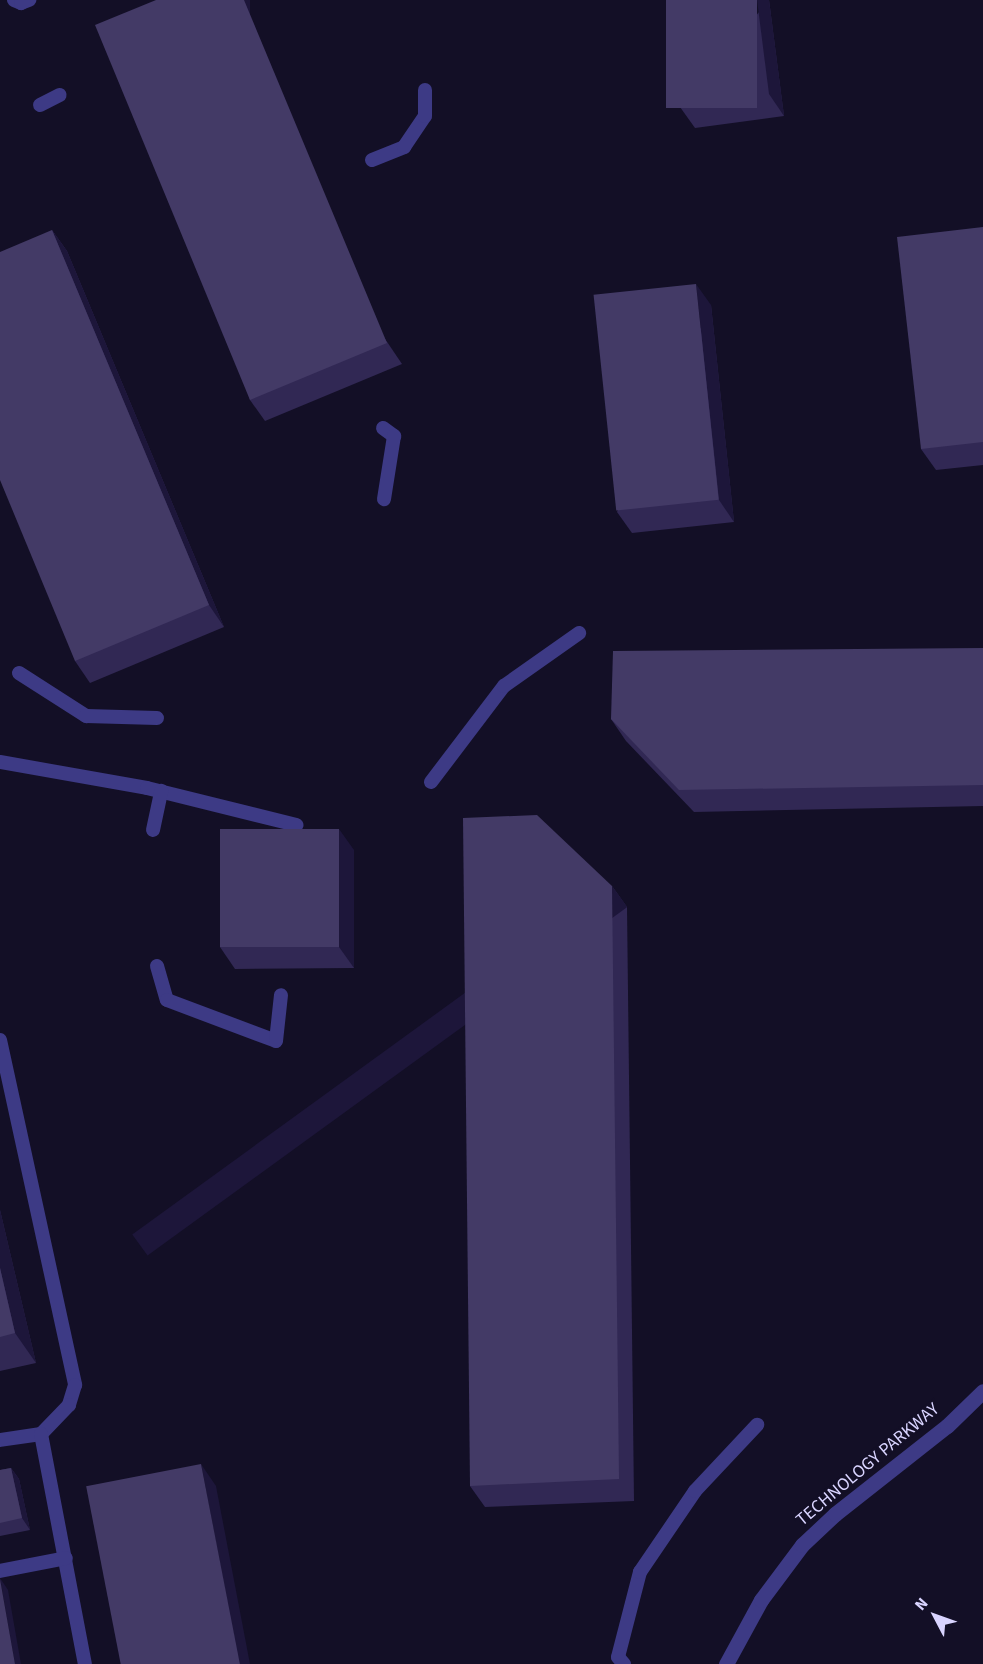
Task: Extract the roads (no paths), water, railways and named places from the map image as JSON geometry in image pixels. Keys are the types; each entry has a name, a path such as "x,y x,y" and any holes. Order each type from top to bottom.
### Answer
{"street":[{"name":"TECHNOLOGY PARKWAY","path":"726,1664 761,1600 802,1545 835,1514 947,1426 983,1391"}],"lane":[{"path":"14,0 21,3 29,0"},
{"path":"372,160 404,147 425,116 425,90"},
{"path":"40,105 60,95"},
{"path":"383,428 394,436 384,499"},
{"path":"431,782 504,686 579,633"},
{"path":"19,673 86,716 157,718"},
{"path":"0,762 162,791 297,825"},
{"path":"153,830 162,791"},
{"path":"157,966 167,1000 276,1041 281,995"},
{"path":"0,1040 75,1385 69,1405 41,1434 0,1440"},
{"path":"624,1664 618,1657 640,1572 695,1491 757,1425"},
{"path":"41,1434 85,1664"},
{"path":"0,1571 66,1558"}]}
